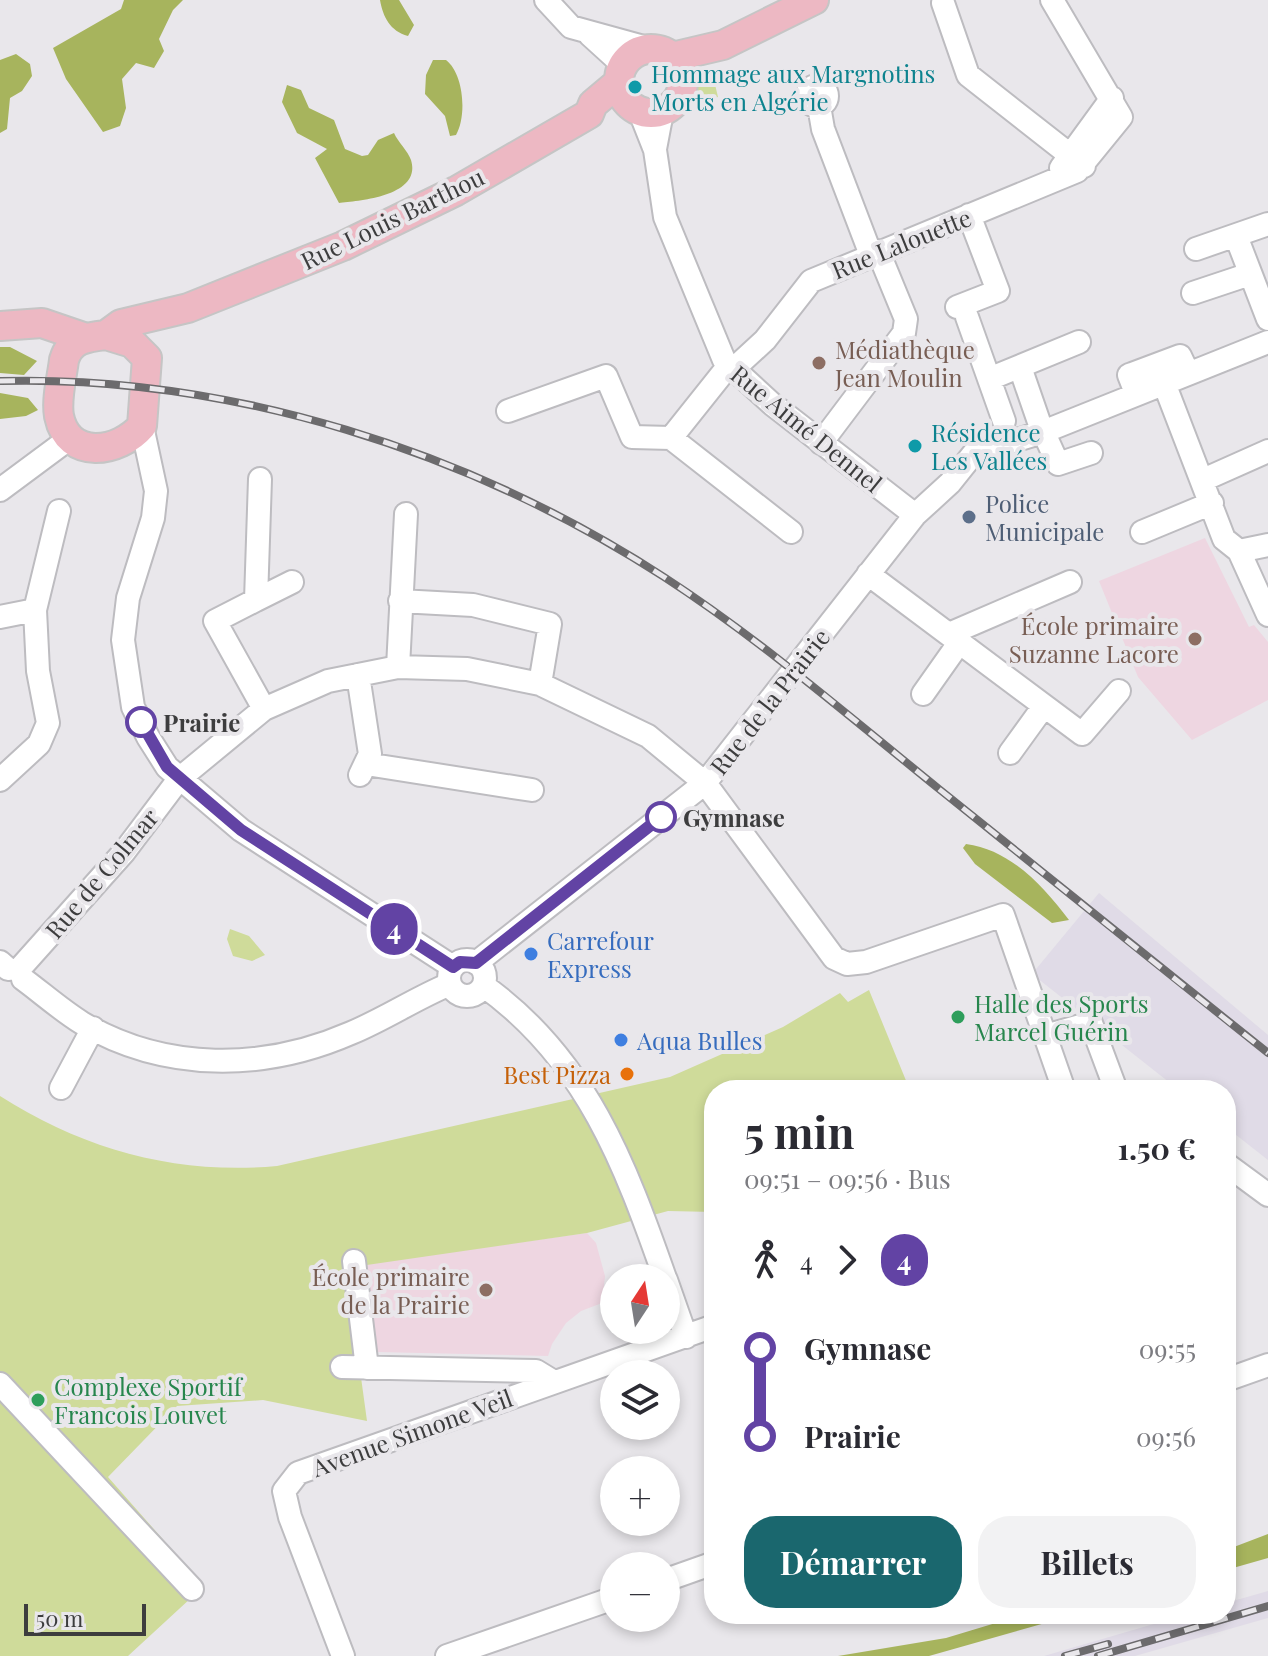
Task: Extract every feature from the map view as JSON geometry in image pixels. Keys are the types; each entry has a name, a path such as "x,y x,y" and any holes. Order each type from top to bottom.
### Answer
{"main road":[{"path":"669,61 679,97 635,96 635,53 669,61 723,45 814,0"},
{"name":"Rue Louis Barthou","path":"188,308 343,246 431,204 589,114 593,104 635,96"},
{"path":"188,308 159,339 147,358 132,435 107,449 87,448 70,438 62,428 58,412 66,352 121,324 188,308"},
{"path":"7,325 42,323 132,343 147,358"},
{"path":"7,325 36,336 64,360"}],"street":[{"path":"546,0 571,27 590,35 611,36 669,61"},
{"name":"Rue Lalouette","path":"671,438 722,374 765,340 811,281 1056,179 1077,161 1112,98 1052,0"},
{"path":"943,3 968,75 1077,161"},
{"path":"590,35 635,96"},
{"name":"Rue Aimé Dennel","path":"635,96 655,150 665,217 716,348 732,369 915,515"},
{"path":"819,106 823,129 906,319 904,333 821,443"},
{"path":"969,215 998,291 962,312 1004,421"},
{"path":"1196,249 1268,224"},
{"path":"1236,236 1257,277 1268,319"},
{"path":"1193,293 1257,277"},
{"path":"989,379 1079,342"},
{"name":"Rue de la Prairie","path":"476,963 705,783 915,515 950,483 974,453 1043,432 1268,342"},
{"path":"1136,393 1129,375 1180,356 1188,373"},
{"path":"1020,367 1058,464 1091,453"},
{"path":"508,411 606,376 632,437 671,438 791,532"},
{"path":"1164,383 1224,539 1239,551 1268,615"},
{"path":"35,462 58,412"},
{"path":"13,969 93,1028 166,1057 231,1064 310,1050 354,1033 451,975 460,962 476,963 483,969 484,986 476,994 466,997 456,993 451,975 241,830 179,779 148,737 133,707 123,640 128,598 153,518 156,491 152,468 132,435"},
{"path":"0,490 70,438"},
{"path":"1203,480 1268,451"},
{"path":"256,600 260,479"},
{"path":"1142,532 1212,503"},
{"path":"0,780 39,744 48,723 38,671 35,610 59,511"},
{"path":"398,667 406,514"},
{"path":"1239,551 1268,545"},
{"path":"868,574 1082,734 1119,691"},
{"path":"264,709 215,621 292,582"},
{"path":"923,694 954,638 1070,582"},
{"path":"400,601 473,605 550,624 540,684"},
{"path":"0,617 35,610"},
{"name":"Rue de Colmar","path":"13,969 124,852 179,779 264,709 328,681 398,667 467,669 540,684 648,736 705,783 834,958 847,964 866,962 1003,915 1045,1036"},
{"path":"358,675 370,754 362,771 532,790"},
{"path":"1010,753 1044,706"},
{"path":"484,986 534,1025 590,1101 623,1163 660,1264"},
{"path":"1060,1080 1045,1036 1091,1023 1112,1080"},
{"path":"61,1088 93,1028"},
{"path":"1236,1171 1268,1195"},
{"path":"354,1261 367,1368"},
{"path":"680,1320 686,1337"},
{"name":"Avenue Simone Veil","path":"343,1656 290,1517 284,1491 298,1473 704,1330"},
{"path":"1236,1376 1268,1365"},
{"path":"342,1367 536,1371 554,1382"},
{"path":"0,1384 192,1589"},
{"path":"680,1575 704,1567"},
{"path":"447,1656 600,1603"}],"shaded area":[{"name":"École primaire Suzanne Lacore","path":"1205,538 1249,627 1254,625 1268,642 1268,700 1192,740 1138,677 1099,581"},
{"path":"1099,893 1268,1035 1268,1160 1236,1135 1236,1080 1166,1080 1032,974"},
{"name":"École primaire de la Prairie","path":"587,1233 596,1243 602,1264 600,1304 581,1311 566,1323 548,1356 377,1352 364,1264"},
{"path":"1268,1591 1268,1618 1135,1656 1044,1656 1154,1624 1236,1624 1236,1600"}],"green space":[{"path":"124,0 183,0 173,10 159,39 164,51 154,68 136,63 122,79 126,108 120,126 103,132 66,79 53,48 121,9"},
{"path":"380,0 399,0 414,25 408,36 396,31 388,22"},
{"path":"16,54 30,64 32,76 22,91 10,98 7,129 0,133 0,60"},
{"path":"433,60 446,60 457,75 462,96 462,117 456,135 450,136 445,116 425,94 426,75"},
{"path":"713,76 718,97 698,103 692,101 694,90"},
{"path":"287,85 301,90 309,108 334,120 345,149 362,156 368,155 378,140 394,133 411,160 412,172 407,182 387,194 339,203 315,158 327,149 297,133 282,102"},
{"path":"0,347 10,347 37,361 24,375 0,373"},
{"path":"0,393 28,398 38,410 26,416 0,419"},
{"path":"966,844 1012,862 1037,883 1069,920 1052,923 975,864 963,848"},
{"path":"230,929 249,936 265,955 252,961 233,956 227,939"},
{"path":"869,990 906,1080 704,1080 704,1212 668,1211 587,1233 346,1268 367,1421 263,1400 177,1406 108,1477 204,1586 128,1656 0,1656 0,1096 65,1131 132,1155 203,1166 277,1166 670,1077 783,1027 840,993 848,1002"},
{"path":"1268,1534 1268,1558 1236,1567 1236,1546"},
{"path":"992,1624 1042,1624 929,1656 838,1656 946,1638"}],"railway":[{"path":"0,381 87,383 174,392 261,407 347,430 430,458 590,532 700,601 770,653 1268,1053"},
{"path":"1236,1615 1268,1606"},
{"path":"1098,1656 1207,1624"},
{"path":"1065,1656 1108,1644"}],"bus line":[{"name":"4","path":"141,722 167,767 241,830 453,967 468,960 476,963 661,817"}],"place":[{"name":"Hommage aux Margnotins Morts en Algérie","path":"635,87"},
{"name":"Médiathèque Jean Moulin","path":"819,363"},
{"name":"Résidence Les Vallées","path":"915,446"},
{"name":"Police Municipale","path":"969,517"},
{"name":"École primaire Suzanne Lacore","path":"1195,639"},
{"name":"Prairie","path":"141,722"},
{"name":"Gymnase","path":"661,817"},
{"name":"Carrefour Express","path":"531,954"},
{"name":"Halle des Sports Marcel Guérin","path":"958,1017"},
{"name":"Aqua Bulles","path":"621,1040"},
{"name":"Best Pizza","path":"627,1074"},
{"name":"École primaire de la Prairie","path":"486,1290"},
{"name":"Complexe Sportif Francois Louvet","path":"38,1400"}]}
